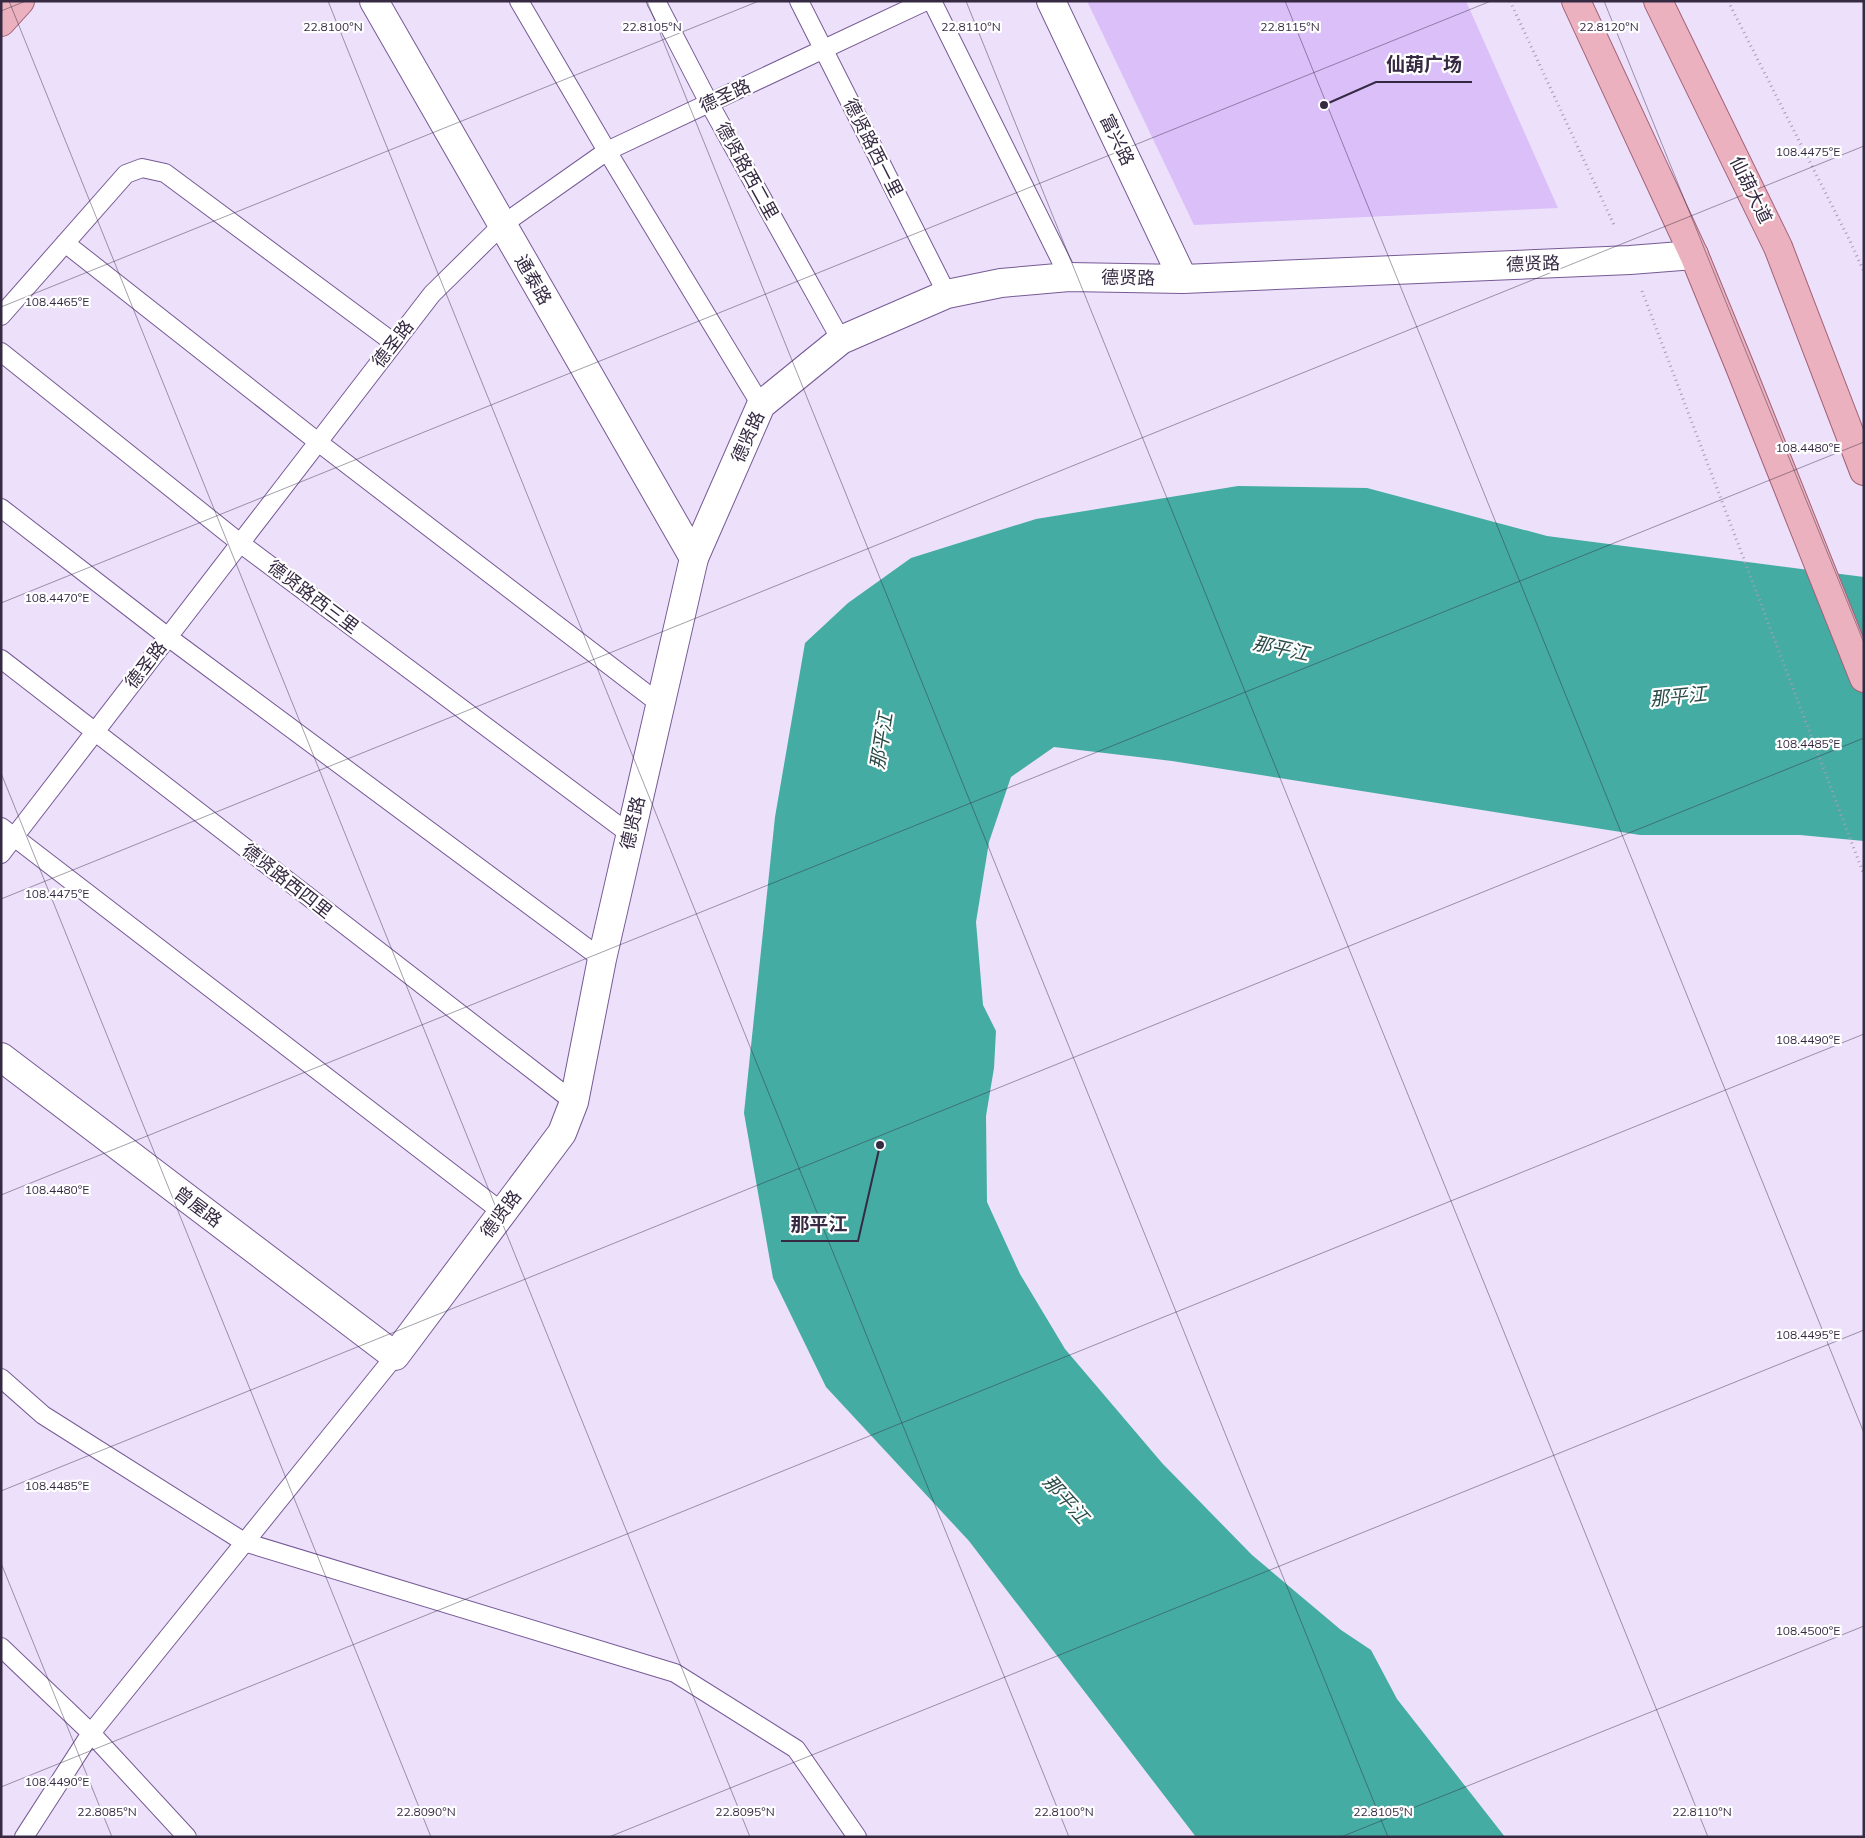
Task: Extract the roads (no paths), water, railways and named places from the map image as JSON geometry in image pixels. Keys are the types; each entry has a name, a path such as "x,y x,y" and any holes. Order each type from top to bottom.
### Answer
{"main road":[{"path":"1,22 20,1"},
{"path":"1576,1 1694,255 1864,678"},
{"name":"仙葫大道","path":"1658,1 1778,247 1864,471"}],"street":[{"name":"通泰路","path":"374,1 694,558"},
{"name":"富兴路","path":"1051,1 1184,279"},
{"name":"德贤路","path":"395,1356 562,1133 574,1102 602,958 694,558 761,405 841,340 947,294 1001,283 1069,278 1184,279 1630,260 1694,255"},
{"name":"曾屋路","path":"1,1057 395,1356"}],"lane":[{"path":"519,1 607,151 761,405"},
{"name":"德贤路西二里","path":"656,1 709,103 841,340"},
{"name":"德贤路西一里","path":"799,1 947,294"},
{"name":"德圣路","path":"1,854 8,832 95,732 432,294 502,225 607,151 926,1"},
{"path":"932,1 1069,278"},
{"path":"1,316 126,174 142,168 165,172 394,342"},
{"path":"65,243 318,442 660,704"},
{"name":"德贤路西三里","path":"1,352 240,543 631,835"},
{"path":"1,508 168,637 602,958"},
{"name":"德贤路西四里","path":"1,658 574,1102"},
{"path":"8,832 502,1212"},
{"path":"24,1837 91,1733 395,1356"},
{"path":"1,1378 43,1415 244,1542 675,1673 796,1749 857,1837"},
{"path":"1,1647 91,1733 187,1837"}],"water":[{"path":"1238,486 1367,488 1547,536 1864,577 1864,841 1800,835 1640,835 1172,761 1054,747 1011,777 989,842 976,922 983,1005 996,1031 994,1068 986,1116 987,1202 1020,1274 1065,1349 1162,1463 1252,1555 1341,1630 1371,1650 1397,1699 1505,1837 1196,1837 969,1541 826,1387 773,1278 744,1113 775,817 805,643 848,603 911,558 1036,519"}],"place":[{"name":"仙葫广场","path":"1324,105"},
{"name":"那平江","path":"880,1145"}]}
